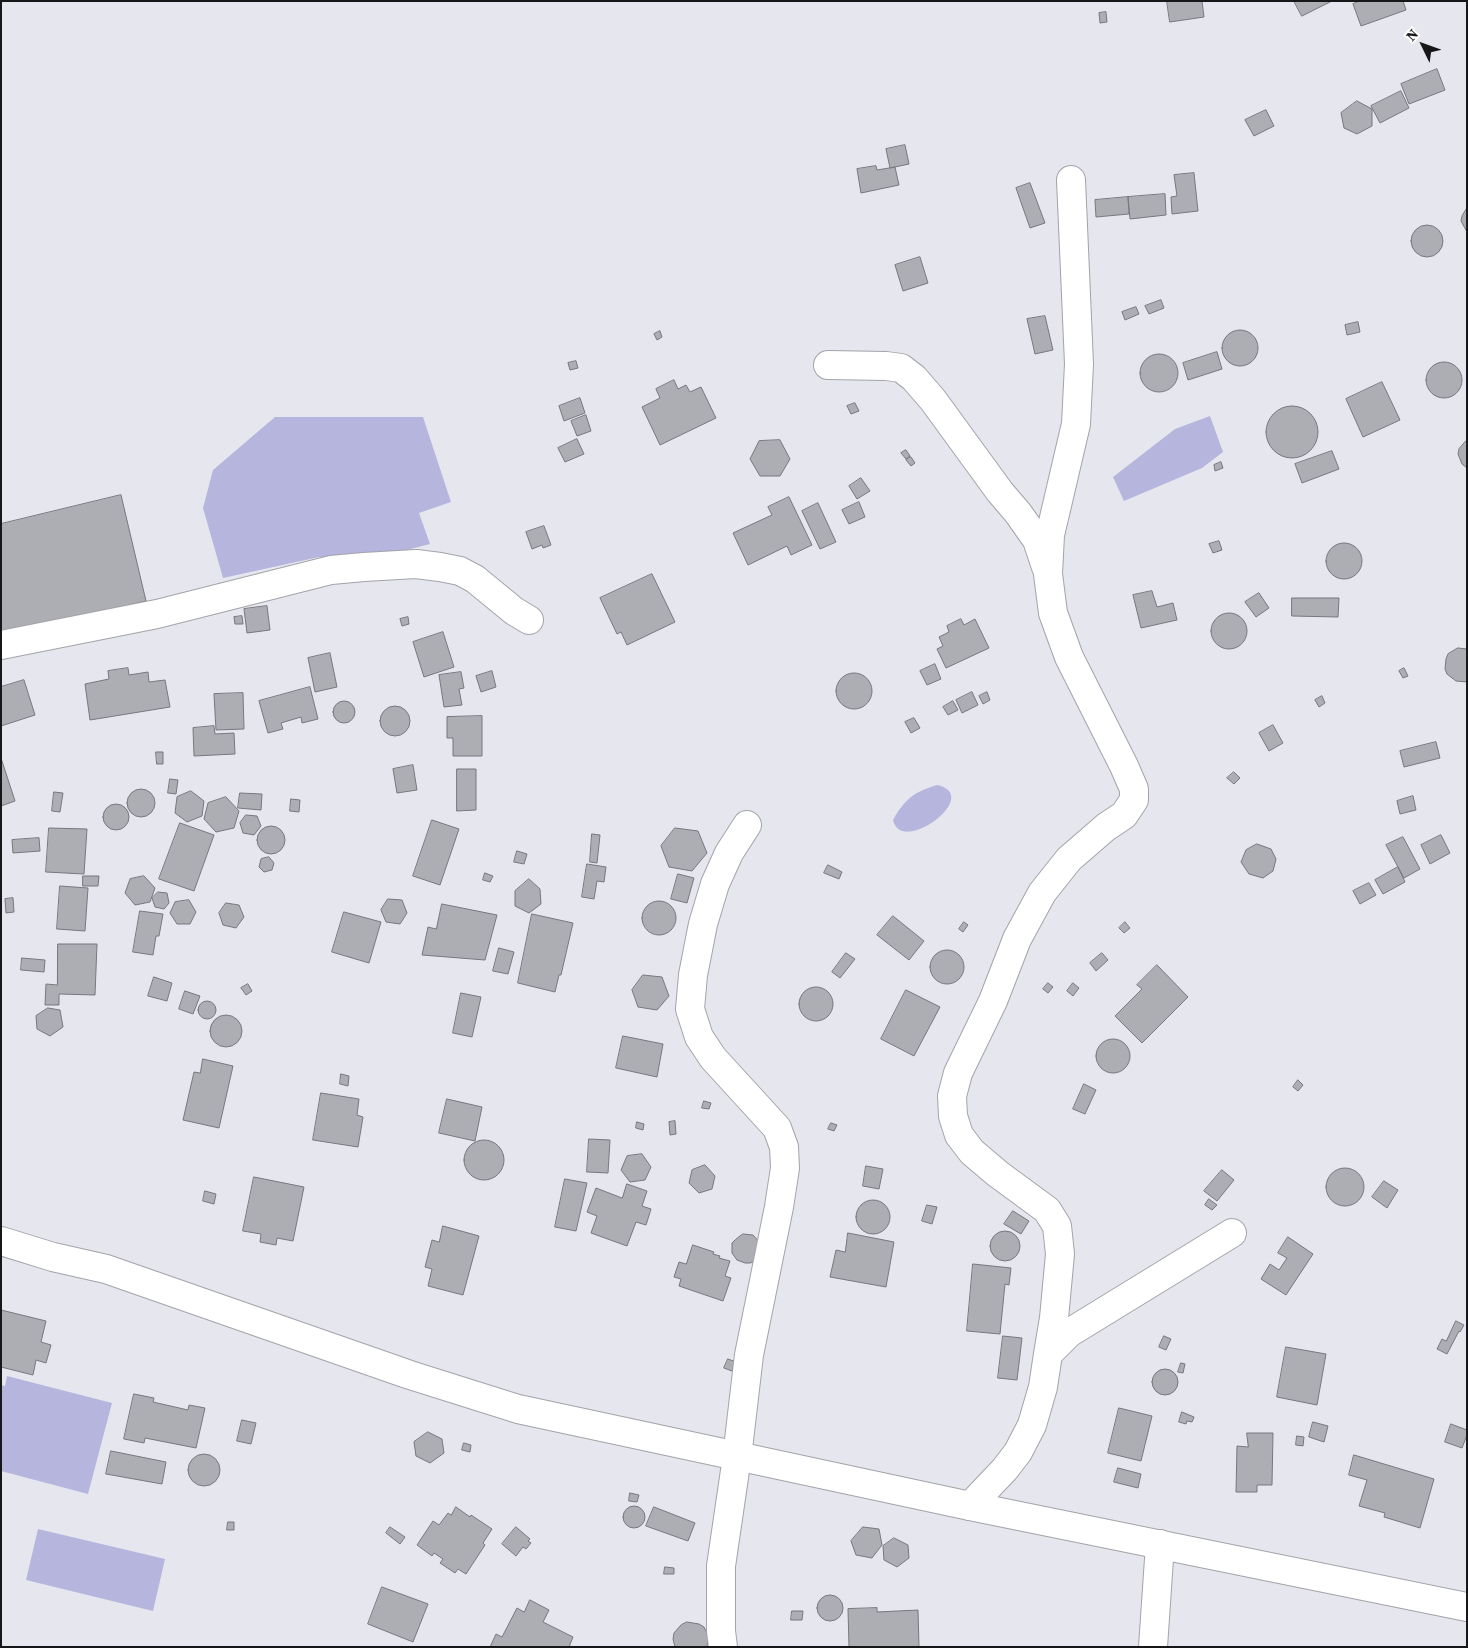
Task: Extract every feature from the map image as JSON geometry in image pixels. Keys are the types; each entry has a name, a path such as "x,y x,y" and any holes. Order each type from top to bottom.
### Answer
{"street":[{"path":"970,1506 1005,1469 1018,1452 1032,1425 1043,1387 1054,1318 1060,1254 1056,1226 1048,1210 998,1174 972,1152 959,1135 953,1116 952,1096 958,1073 993,1001 1017,939 1042,893 1069,860 1106,827 1124,814 1134,800 1134,789 1124,766 1069,657 1053,613 1048,574 1050,535 1076,424 1079,364 1071,180"},
{"path":"828,365 901,368 914,378 933,400 1037,540 1048,574"},
{"path":"1,645 157,614 331,570 416,564 440,566 460,571 475,579 514,611 529,620"},
{"path":"723,1647 721,1631 721,1566 737,1457 749,1355 778,1208 784,1168 784,1147 777,1128 713,1058 699,1037 690,1009 693,975 703,924 713,892 729,853 747,825"},
{"path":"1048,1354 1068,1333 1232,1234"},
{"path":"1,1242 53,1257 106,1269 410,1375 518,1409 970,1506 1467,1606"},
{"path":"1153,1647 1160,1544"}],"shaded area":[{"path":"1210,416 1223,452 1202,468 1124,501 1113,477 1175,429"},
{"path":"275,417 423,417 451,502 419,513 430,544 379,557 319,557 223,578 203,508 213,470"},
{"path":"937,785 949,791 951,800 946,810 936,820 923,828 910,832 899,830 893,820 906,802 922,790"},
{"path":"7,1376 112,1403 88,1494 1,1471 1,1385 5,1386"},
{"path":"38,1529 165,1559 153,1611 26,1580"}],"building":[{"path":"1167,1 1202,1 1204,17 1170,22"},
{"path":"1294,1 1332,1 1302,16"},
{"path":"1360,1 1403,1 1406,10 1361,26 1353,4"},
{"path":"1106,12 1107,22 1100,23 1099,13"},
{"path":"1437,69 1445,90 1409,104 1401,84"},
{"path":"1401,91 1409,108 1380,123 1371,106"},
{"path":"1357,101 1372,109 1372,126 1357,134 1344,128 1341,113"},
{"path":"1266,110 1274,126 1254,136 1245,120"},
{"path":"905,145 909,164 890,168 886,149"},
{"path":"876,166 877,170 895,167 899,185 861,193 857,169"},
{"path":"1194,173 1198,211 1172,214 1171,197 1177,196 1174,175"},
{"path":"1030,183 1045,223 1030,228 1016,188"},
{"path":"1165,194 1166,215 1130,219 1128,197"},
{"path":"1128,197 1129,214 1096,217 1095,200"},
{"path":"1467,208 1467,232 1461,221"},
{"path":"1427,225 1439,229 1443,241 1439,253 1427,257 1415,253 1411,241 1415,229"},
{"path":"920,257 928,283 903,291 895,265"},
{"path":"1161,300 1164,308 1149,314 1145,306"},
{"path":"1136,307 1139,314 1125,320 1122,312"},
{"path":"1045,316 1053,350 1035,354 1027,319"},
{"path":"1358,322 1360,332 1347,335 1345,325"},
{"path":"1240,330 1247,331 1253,335 1257,341 1257,355 1253,361 1247,365 1240,366 1233,365 1227,361 1223,355 1222,348 1223,341 1227,335 1233,331"},
{"path":"660,331 662,337 657,340 654,334"},
{"path":"1217,352 1222,369 1188,380 1183,363"},
{"path":"1159,354 1172,360 1178,373 1172,386 1159,392 1146,386 1140,373 1146,360"},
{"path":"576,361 578,368 570,370 568,363"},
{"path":"1444,362 1451,363 1457,367 1461,373 1461,387 1457,393 1451,397 1444,398 1437,397 1431,393 1427,387 1426,380 1427,373 1431,367 1437,363"},
{"path":"674,380 678,389 686,385 690,392 701,387 716,418 660,445 642,407 660,398 656,389"},
{"path":"1382,382 1400,420 1363,437 1346,399"},
{"path":"580,398 585,413 564,421 559,406"},
{"path":"855,403 859,411 851,414 847,406"},
{"path":"1292,406 1306,410 1314,418 1318,432 1314,446 1306,454 1292,458 1278,454 1270,446 1266,432 1270,418 1278,410"},
{"path":"586,415 591,431 577,436 571,421"},
{"path":"577,439 584,454 565,462 558,448"},
{"path":"780,440 790,459 780,476 760,476 750,459 759,441"},
{"path":"1466,441 1467,468 1462,464 1458,454 1459,449"},
{"path":"906,450 910,456 906,459 901,453"},
{"path":"1332,451 1339,469 1302,483 1295,464"},
{"path":"911,457 915,463 911,466 906,460"},
{"path":"1221,462 1223,468 1215,471 1214,465"},
{"path":"861,478 870,491 857,499 849,486"},
{"path":"121,495 146,601 1,636 1,524"},
{"path":"789,497 812,545 791,555 787,546 748,565 733,533 772,515 768,507"},
{"path":"859,502 865,517 849,524 842,510"},
{"path":"818,503 836,542 820,549 802,511"},
{"path":"544,526 551,545 543,548 542,545 532,549 526,532"},
{"path":"1219,541 1222,550 1213,553 1209,544"},
{"path":"1344,543 1357,548 1362,561 1357,574 1344,579 1331,574 1326,561 1331,548"},
{"path":"652,574 675,622 627,645 621,632 617,634 600,598"},
{"path":"1152,591 1157,607 1173,603 1177,620 1141,628 1133,595"},
{"path":"1259,593 1269,608 1256,617 1245,602"},
{"path":"1292,598 1339,598 1338,617 1292,616"},
{"path":"267,606 270,630 247,633 244,609"},
{"path":"1229,613 1242,618 1247,631 1242,644 1229,649 1216,644 1211,631 1216,618"},
{"path":"242,616 243,624 235,624 234,617"},
{"path":"408,617 409,624 402,626 400,619"},
{"path":"961,619 964,625 975,619 989,648 946,668 937,649 943,646 939,637 949,632 947,626"},
{"path":"443,632 454,667 424,677 413,642"},
{"path":"1458,648 1467,649 1467,682 1456,681 1447,674 1445,669 1448,654"},
{"path":"330,653 337,687 315,692 308,658"},
{"path":"935,664 941,679 927,685 920,671"},
{"path":"128,668 129,675 148,672 149,682 165,680 170,707 90,720 85,684 109,679 108,671"},
{"path":"1404,668 1408,676 1403,678 1399,671"},
{"path":"492,671 496,687 481,692 476,676"},
{"path":"461,672 464,688 459,689 462,705 444,707 439,675"},
{"path":"854,673 861,674 867,678 871,684 871,698 867,704 861,708 854,709 847,708 841,704 837,698 836,691 837,684 841,678 847,674"},
{"path":"24,680 35,715 1,726 1,687"},
{"path":"310,687 318,719 302,723 301,717 281,723 283,729 268,733 259,701"},
{"path":"972,692 978,705 962,713 956,700"},
{"path":"987,692 990,700 983,704 979,696"},
{"path":"243,693 244,729 216,730 214,694"},
{"path":"1322,696 1325,703 1319,707 1315,700"},
{"path":"344,701 354,708 355,712 348,722 344,723 334,716 333,712 340,702"},
{"path":"953,701 958,710 948,715 943,707"},
{"path":"395,706 406,710 410,721 406,732 395,736 384,732 380,721 384,710"},
{"path":"482,716 482,756 453,756 453,738 447,738 447,717"},
{"path":"914,718 920,728 911,733 905,722"},
{"path":"1273,725 1283,743 1269,751 1259,733"},
{"path":"214,726 215,734 234,733 235,754 194,756 193,728"},
{"path":"1436,742 1440,758 1404,767 1400,751"},
{"path":"156,752 163,752 163,764 157,764"},
{"path":"1,758 15,801 1,806"},
{"path":"413,765 417,790 397,793 393,769"},
{"path":"457,769 476,769 476,810 457,811"},
{"path":"1234,772 1240,778 1234,784 1227,778"},
{"path":"170,779 178,780 176,794 168,793"},
{"path":"141,789 151,793 155,803 151,813 141,817 131,813 127,803 131,793"},
{"path":"191,791 204,801 202,816 187,822 175,813 177,797"},
{"path":"54,792 63,793 60,812 52,811"},
{"path":"240,793 262,794 261,810 238,808"},
{"path":"1413,796 1416,810 1400,814 1397,801"},
{"path":"226,797 239,811 234,828 216,832 204,819 208,803"},
{"path":"291,799 300,800 299,812 290,811"},
{"path":"116,804 125,808 129,817 125,826 116,830 107,826 103,817 107,808"},
{"path":"246,815 257,816 261,826 254,835 243,833 240,823"},
{"path":"432,820 459,829 440,885 413,876"},
{"path":"180,823 214,835 194,891 159,879"},
{"path":"271,826 281,830 285,840 281,850 271,854 261,850 257,840 261,830"},
{"path":"49,828 87,829 84,874 46,872"},
{"path":"675,828 698,831 707,853 692,871 669,867 661,846"},
{"path":"592,834 600,835 597,863 590,862"},
{"path":"1441,835 1450,853 1430,864 1421,845"},
{"path":"1403,837 1420,869 1404,878 1386,845"},
{"path":"39,838 40,851 13,853 12,840"},
{"path":"1257,844 1271,849 1276,859 1273,871 1263,878 1249,874 1241,862 1246,850"},
{"path":"517,851 527,854 524,864 514,862"},
{"path":"269,857 274,863 272,870 264,872 259,867 261,859"},
{"path":"587,864 606,867 604,882 597,881 594,899 582,897"},
{"path":"828,865 842,872 839,879 824,873"},
{"path":"1398,867 1405,882 1383,894 1375,880"},
{"path":"485,873 493,876 490,882 483,880"},
{"path":"678,874 694,878 687,903 671,899"},
{"path":"83,876 99,876 98,886 83,886"},
{"path":"144,876 155,888 150,902 135,905 125,893 130,879"},
{"path":"529,879 540,889 541,904 529,913 515,906 515,891"},
{"path":"1369,883 1376,895 1360,904 1353,891"},
{"path":"60,886 88,888 85,931 57,929"},
{"path":"158,892 167,893 169,903 164,909 155,907 152,898"},
{"path":"13,898 14,912 6,913 5,899"},
{"path":"388,899 402,900 407,913 400,924 386,922 381,910"},
{"path":"189,900 196,912 190,924 177,924 170,913 175,902"},
{"path":"659,901 671,906 676,918 671,930 659,935 647,930 642,918 647,906"},
{"path":"226,903 239,905 244,917 236,928 223,925 219,913"},
{"path":"442,904 497,915 485,960 422,955 428,927 436,929"},
{"path":"140,911 163,914 159,936 156,936 153,955 133,952"},
{"path":"344,912 381,922 369,963 332,952"},
{"path":"532,914 573,923 561,975 559,975 555,992 518,983"},
{"path":"893,916 924,941 909,960 877,935"},
{"path":"964,922 968,925 963,932 959,929"},
{"path":"1125,922 1130,928 1124,933 1119,928"},
{"path":"58,944 97,944 95,995 59,994 59,1005 45,1005 46,984 57,985"},
{"path":"499,948 514,952 508,974 493,971"},
{"path":"947,950 954,951 959,955 963,960 963,974 959,979 954,983 947,984 940,983 935,979 931,974 930,967 931,960 935,955 940,951"},
{"path":"846,953 855,959 840,978 832,972"},
{"path":"1102,953 1108,960 1096,971 1090,963"},
{"path":"22,958 45,960 44,972 21,970"},
{"path":"1157,965 1188,997 1142,1043 1115,1016 1142,989 1137,985"},
{"path":"643,975 662,977 669,996 657,1010 638,1007 632,990"},
{"path":"154,977 172,983 167,1001 148,996"},
{"path":"1048,983 1053,987 1048,993 1043,989"},
{"path":"1073,983 1079,988 1073,996 1067,991"},
{"path":"248,984 252,991 246,995 241,988"},
{"path":"816,987 823,988 828,992 832,997 832,1011 828,1016 823,1020 816,1021 809,1020 804,1016 800,1011 799,1004 800,997 804,992 809,988"},
{"path":"906,990 940,1007 914,1056 881,1039"},
{"path":"185,991 200,996 193,1014 179,1009"},
{"path":"461,993 481,997 472,1037 453,1033"},
{"path":"203,1001 211,1001 216,1006 214,1017 203,1019 198,1014 198,1006"},
{"path":"48,1008 60,1010 63,1027 50,1036 37,1029 36,1016"},
{"path":"226,1015 238,1019 242,1031 238,1043 226,1047 214,1043 210,1031 214,1019"},
{"path":"623,1036 663,1044 657,1077 616,1068"},
{"path":"1113,1039 1120,1040 1125,1044 1129,1049 1129,1063 1125,1068 1120,1072 1113,1073 1106,1072 1101,1068 1097,1063 1096,1056 1097,1049 1101,1044 1106,1040"},
{"path":"203,1059 233,1066 219,1128 183,1120 194,1072 200,1073"},
{"path":"341,1074 349,1076 348,1086 340,1084"},
{"path":"1298,1080 1303,1085 1298,1091 1293,1087"},
{"path":"1084,1084 1096,1090 1085,1114 1073,1109"},
{"path":"321,1093 359,1099 357,1115 363,1117 358,1147 313,1140"},
{"path":"447,1099 482,1107 475,1141 439,1133"},
{"path":"704,1101 711,1103 709,1109 702,1108"},
{"path":"675,1121 676,1134 670,1135 669,1122"},
{"path":"637,1122 644,1124 643,1130 636,1128"},
{"path":"831,1123 837,1125 834,1131 828,1129"},
{"path":"589,1139 610,1140 608,1173 587,1172"},
{"path":"488,1140 495,1143 501,1149 504,1160 503,1168 495,1177 488,1180 480,1180 473,1177 465,1168 464,1156 467,1149 476,1141"},
{"path":"642,1154 651,1167 645,1180 630,1182 621,1170 627,1156"},
{"path":"705,1165 715,1176 712,1189 699,1193 689,1183 692,1170"},
{"path":"866,1166 883,1169 879,1189 863,1186"},
{"path":"1345,1168 1352,1169 1358,1174 1363,1180 1363,1194 1358,1200 1352,1205 1345,1206 1338,1205 1332,1200 1327,1194 1326,1187 1327,1180 1332,1174 1338,1169"},
{"path":"1222,1170 1234,1180 1217,1201 1204,1191"},
{"path":"254,1177 304,1187 293,1241 277,1238 276,1245 260,1242 261,1234 243,1231"},
{"path":"565,1179 587,1183 576,1231 555,1227"},
{"path":"1384,1181 1398,1190 1387,1208 1372,1197"},
{"path":"627,1184 647,1191 642,1206 651,1209 646,1225 636,1222 627,1246 591,1233 597,1216 587,1212 596,1188 622,1198"},
{"path":"205,1191 216,1194 214,1204 203,1201"},
{"path":"1209,1199 1217,1205 1212,1210 1205,1205"},
{"path":"873,1200 880,1201 885,1205 889,1210 889,1224 885,1229 880,1233 873,1234 866,1233 861,1229 857,1224 856,1217 857,1210 861,1205 866,1201"},
{"path":"927,1205 937,1207 932,1224 922,1221"},
{"path":"1013,1211 1029,1221 1021,1234 1004,1224"},
{"path":"443,1226 479,1236 463,1295 428,1286 432,1269 425,1267 432,1240 439,1242"},
{"path":"1005,1231 1016,1235 1020,1246 1016,1257 1005,1261 994,1257 990,1246 994,1235"},
{"path":"848,1233 894,1242 886,1287 830,1277 836,1250 845,1252"},
{"path":"743,1234 753,1235 760,1243 755,1261 750,1263 737,1260 732,1253 732,1243"},
{"path":"1288,1237 1313,1254 1286,1295 1261,1279 1270,1264 1279,1270 1287,1258 1278,1253"},
{"path":"693,1245 714,1252 713,1254 720,1256 719,1258 730,1261 725,1276 731,1278 723,1301 679,1286 681,1279 674,1277 679,1262 686,1264"},
{"path":"973,1264 1011,1268 1009,1285 1005,1284 1000,1334 967,1331"},
{"path":"1,1310 46,1321 41,1342 51,1345 46,1363 36,1360 33,1375 1,1367"},
{"path":"1456,1321 1464,1325 1447,1354 1437,1349 1442,1339 1446,1341"},
{"path":"1003,1336 1022,1338 1017,1380 998,1378"},
{"path":"1164,1336 1171,1339 1166,1350 1159,1347"},
{"path":"1286,1347 1326,1354 1317,1405 1277,1397"},
{"path":"728,1359 736,1362 732,1371 724,1368"},
{"path":"1181,1363 1185,1364 1183,1373 1178,1372"},
{"path":"1165,1369 1174,1373 1178,1382 1174,1391 1165,1395 1156,1391 1152,1382 1156,1373"},
{"path":"134,1394 154,1398 153,1402 188,1410 189,1405 205,1408 196,1448 145,1438 144,1443 124,1439"},
{"path":"1119,1408 1152,1416 1141,1461 1108,1453"},
{"path":"1182,1412 1194,1417 1192,1422 1187,1421 1186,1424 1179,1422"},
{"path":"242,1420 256,1423 251,1444 237,1441"},
{"path":"1313,1422 1328,1426 1324,1442 1309,1437"},
{"path":"1451,1424 1467,1430 1462,1448 1445,1442"},
{"path":"428,1432 442,1439 444,1453 430,1463 416,1456 414,1442"},
{"path":"1247,1433 1273,1433 1272,1485 1257,1485 1257,1492 1236,1492 1237,1446 1248,1447"},
{"path":"1297,1436 1304,1437 1303,1446 1296,1445"},
{"path":"464,1443 471,1445 470,1452 462,1450"},
{"path":"111,1451 166,1462 162,1484 106,1474"},
{"path":"204,1454 216,1458 220,1470 216,1482 204,1486 192,1482 188,1470 192,1458"},
{"path":"1354,1455 1434,1479 1420,1528 1384,1517 1385,1513 1359,1506 1367,1480 1349,1475"},
{"path":"1118,1468 1141,1474 1138,1488 1114,1482"},
{"path":"630,1493 639,1495 637,1502 629,1501"},
{"path":"634,1506 642,1509 645,1517 642,1525 634,1528 626,1525 623,1517 626,1509"},
{"path":"456,1507 492,1529 483,1543 485,1545 466,1574 458,1569 455,1573 440,1563 443,1559 434,1553 432,1556 417,1545 433,1521 439,1525 448,1513 451,1515"},
{"path":"654,1507 695,1523 688,1541 646,1526"},
{"path":"228,1522 234,1522 234,1530 227,1530"},
{"path":"390,1527 405,1537 400,1544 386,1533"},
{"path":"516,1527 530,1539 528,1541 531,1543 526,1549 523,1547 516,1556 502,1544"},
{"path":"863,1527 879,1529 882,1545 872,1558 856,1555 851,1541"},
{"path":"894,1538 908,1545 909,1558 897,1567 884,1560 883,1546"},
{"path":"665,1567 674,1568 674,1574 664,1574"},
{"path":"382,1587 428,1604 413,1642 368,1624"},
{"path":"830,1595 839,1599 843,1608 839,1617 830,1621 821,1617 817,1608 821,1599"},
{"path":"530,1600 549,1610 543,1622 573,1637 569,1647 490,1647 496,1634 502,1637 517,1608 524,1612"},
{"path":"877,1608 877,1612 918,1610 919,1647 849,1647 848,1609"},
{"path":"792,1611 803,1611 802,1620 791,1620"},
{"path":"687,1622 704,1627 708,1638 707,1647 675,1647 674,1633 681,1625"}]}
